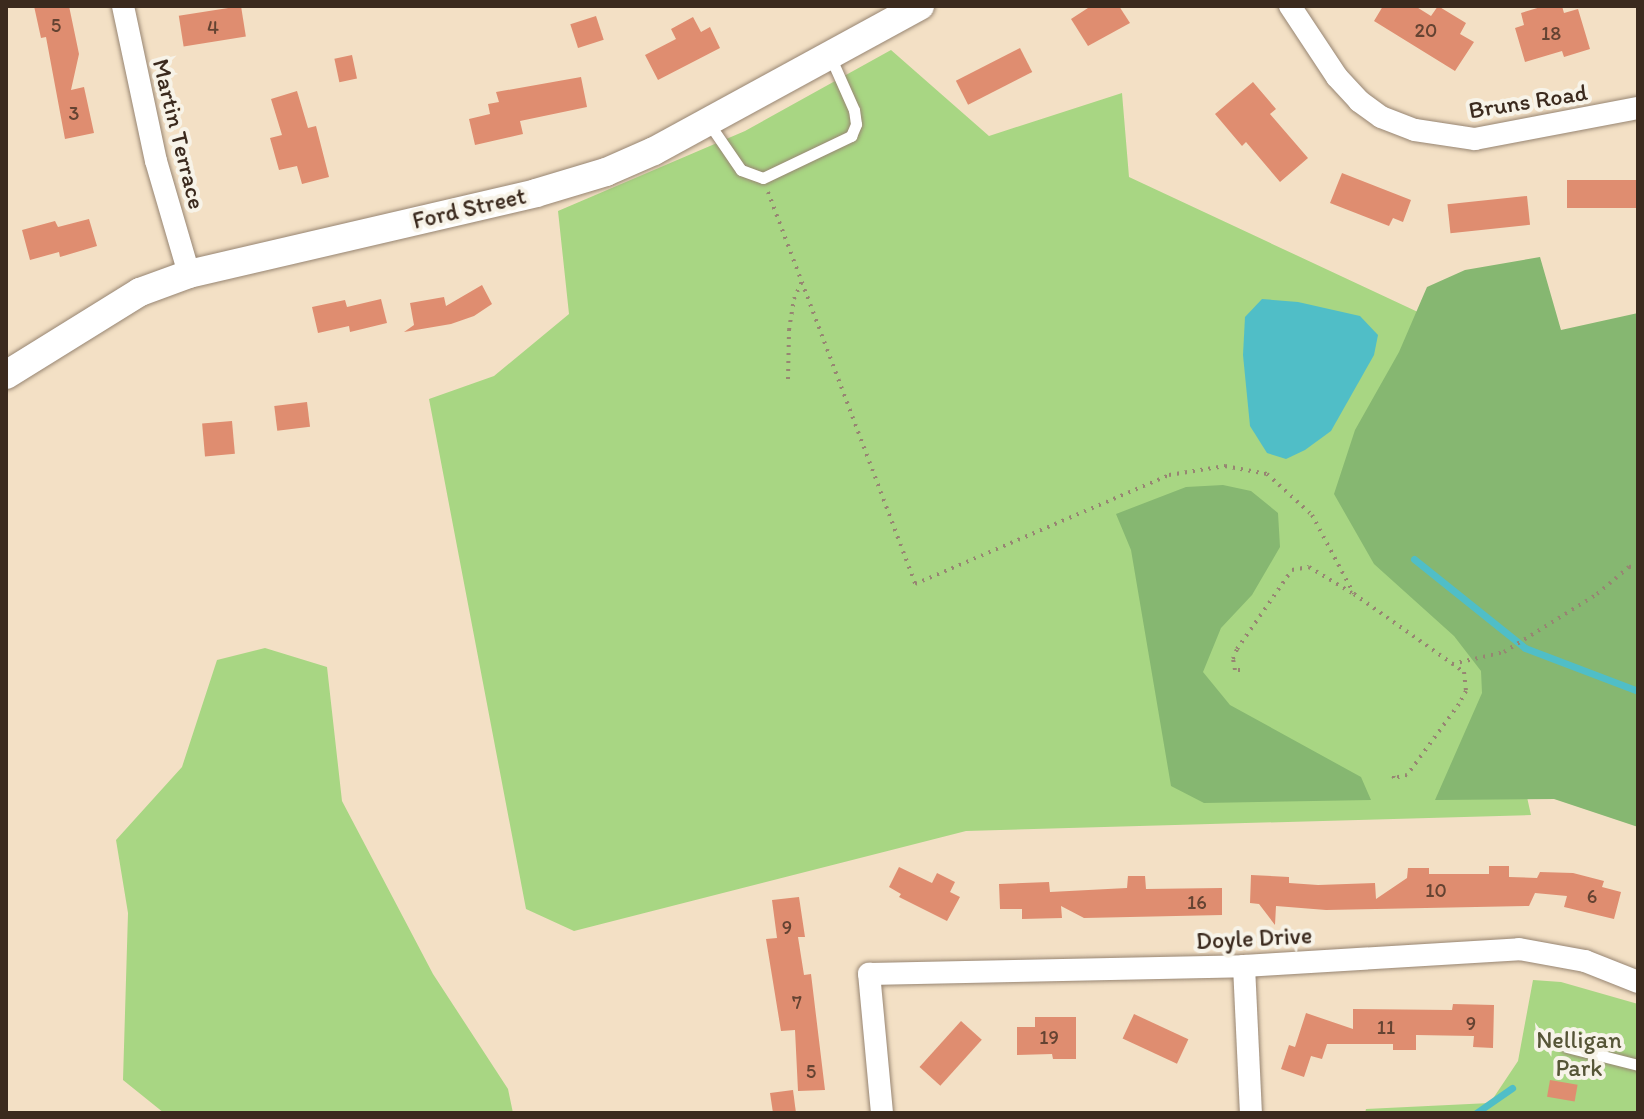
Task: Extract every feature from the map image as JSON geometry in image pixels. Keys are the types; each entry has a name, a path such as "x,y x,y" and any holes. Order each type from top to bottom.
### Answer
{"street":[{"name":"Martin Terrace","path":"123,6 156,161 189,274"},
{"name":"Ford Street","path":"6,375 140,292 189,274 536,193 606,172 708,122 920,6"},
{"name":"Bruns Road","path":"1290,6 1337,77 1359,101 1381,117 1415,130 1475,139 1638,108"},
{"name":"Doyle Drive","path":"882,1113 869,974 1244,966 1519,949 1585,961 1638,982"},
{"path":"1244,966 1251,1113"}],"lane":[{"path":"708,122 741,170 763,178 851,136 856,124 854,110 830,55"},
{"path":"1567,1047 1638,1065"}],"path":[{"path":"763,178 915,584 1169,475 1225,466 1267,474 1312,515 1354,594"},
{"path":"788,379 789,330 794,299 802,281"},
{"path":"1451,665 1504,652 1537,629 1575,609 1629,567 1638,566"},
{"path":"1240,670 1235,670 1233,659 1237,649 1292,570 1309,567 1354,594 1464,672 1466,691 1407,775 1394,778 1392,773"}],"green space":[{"path":"891,50 989,136 1122,93 1129,177 1435,320 1441,412 1531,815 966,831 574,931 526,909 429,399 494,376 569,314 558,211 745,131"},
{"path":"1540,257 1561,330 1638,313 1638,827 1554,799 1435,800 1482,693 1481,671 1454,636 1374,564 1334,494 1355,430 1399,352 1427,287 1465,270"},
{"path":"1223,485 1251,491 1278,513 1280,547 1252,595 1221,628 1203,672 1230,705 1361,777 1371,800 1204,803 1171,786 1131,550 1116,514 1186,487"},
{"path":"265,648 327,667 342,801 433,974 508,1089 513,1113 164,1113 123,1080 128,913 116,840 182,767 217,660"},
{"name":"Nelligan Park","path":"1533,980 1561,982 1638,1004 1638,1113 1365,1113 1366,1109 1490,1103 1518,1061"}],"water":[{"path":"1262,299 1298,302 1360,316 1378,335 1374,355 1331,431 1286,459 1267,453 1250,426 1243,355 1245,317"}],"building":[{"path":"34,6 69,6 79,54 71,90 84,87 94,133 65,139 46,37 41,38"},
{"path":"241,6 246,37 184,46 179,16"},
{"path":"1091,6 1119,6 1130,23 1088,46 1071,19"},
{"path":"1383,6 1415,6 1431,16 1438,6 1466,23 1460,34 1474,42 1455,71 1374,21"},
{"path":"1544,6 1562,6 1564,13 1578,9 1590,49 1564,57 1562,51 1525,62 1515,28 1524,25 1521,13"},
{"path":"596,16 604,40 578,48 570,24"},
{"path":"693,17 701,32 710,27 720,48 658,80 645,55 676,39 671,29"},
{"path":"1020,48 1032,72 968,105 956,81"},
{"path":"352,55 357,78 339,82 334,59"},
{"path":"581,77 587,107 520,121 523,134 475,145 469,119 490,114 488,104 499,102 496,92"},
{"path":"1253,82 1276,109 1270,114 1308,158 1280,182 1246,142 1242,146 1215,114"},
{"path":"297,91 308,128 316,126 329,177 302,184 297,166 279,170 270,138 282,135 271,99"},
{"path":"1342,173 1411,200 1403,222 1393,218 1389,226 1330,203"},
{"path":"1567,180 1638,180 1638,208 1567,208"},
{"path":"1527,196 1530,225 1450,233 1447,204"},
{"path":"89,219 97,246 60,257 59,252 30,260 22,230 55,221 58,227"},
{"path":"482,285 492,304 474,316 451,324 404,332 414,325 410,303 444,297 446,306"},
{"path":"381,299 387,323 350,332 349,326 318,333 312,307 345,300 347,307"},
{"path":"307,402 310,427 277,431 274,406"},
{"path":"232,421 235,454 205,456 202,424"},
{"path":"1489,866 1509,866 1509,877 1537,878 1540,872 1573,873 1604,881 1602,887 1621,892 1614,919 1564,907 1567,896 1535,893 1529,906 1326,910 1276,906 1275,925 1259,904 1250,903 1251,875 1289,877 1289,883 1318,885 1375,883 1376,899 1407,878 1408,868 1429,868 1429,874 1489,874"},
{"path":"899,867 932,883 937,873 955,882 950,892 960,897 947,921 899,897 901,894 889,887"},
{"path":"1128,876 1145,876 1146,889 1222,888 1222,915 1084,918 1061,906 1062,918 1022,919 1022,909 1000,909 999,884 1049,882 1050,892 1127,888"},
{"path":"799,897 805,937 798,937 804,975 811,974 825,1090 798,1091 795,1030 781,1031 766,939 777,938 772,900"},
{"path":"1453,1004 1494,1005 1493,1048 1473,1047 1474,1036 1416,1035 1416,1050 1393,1050 1393,1044 1327,1044 1322,1059 1311,1056 1304,1077 1281,1069 1289,1045 1295,1047 1306,1013 1353,1029 1353,1009 1452,1010"},
{"path":"1134,1014 1188,1039 1177,1064 1123,1038"},
{"path":"1035,1017 1076,1017 1076,1059 1053,1059 1052,1054 1017,1055 1017,1027 1035,1027"},
{"path":"961,1021 982,1040 940,1086 920,1067"},
{"path":"1550,1080 1578,1085 1575,1102 1547,1097"},
{"path":"793,1090 796,1113 773,1113 770,1093"}],"waterway":[{"path":"1414,559 1525,648 1638,691"},
{"path":"1476,1113 1512,1088"}]}
